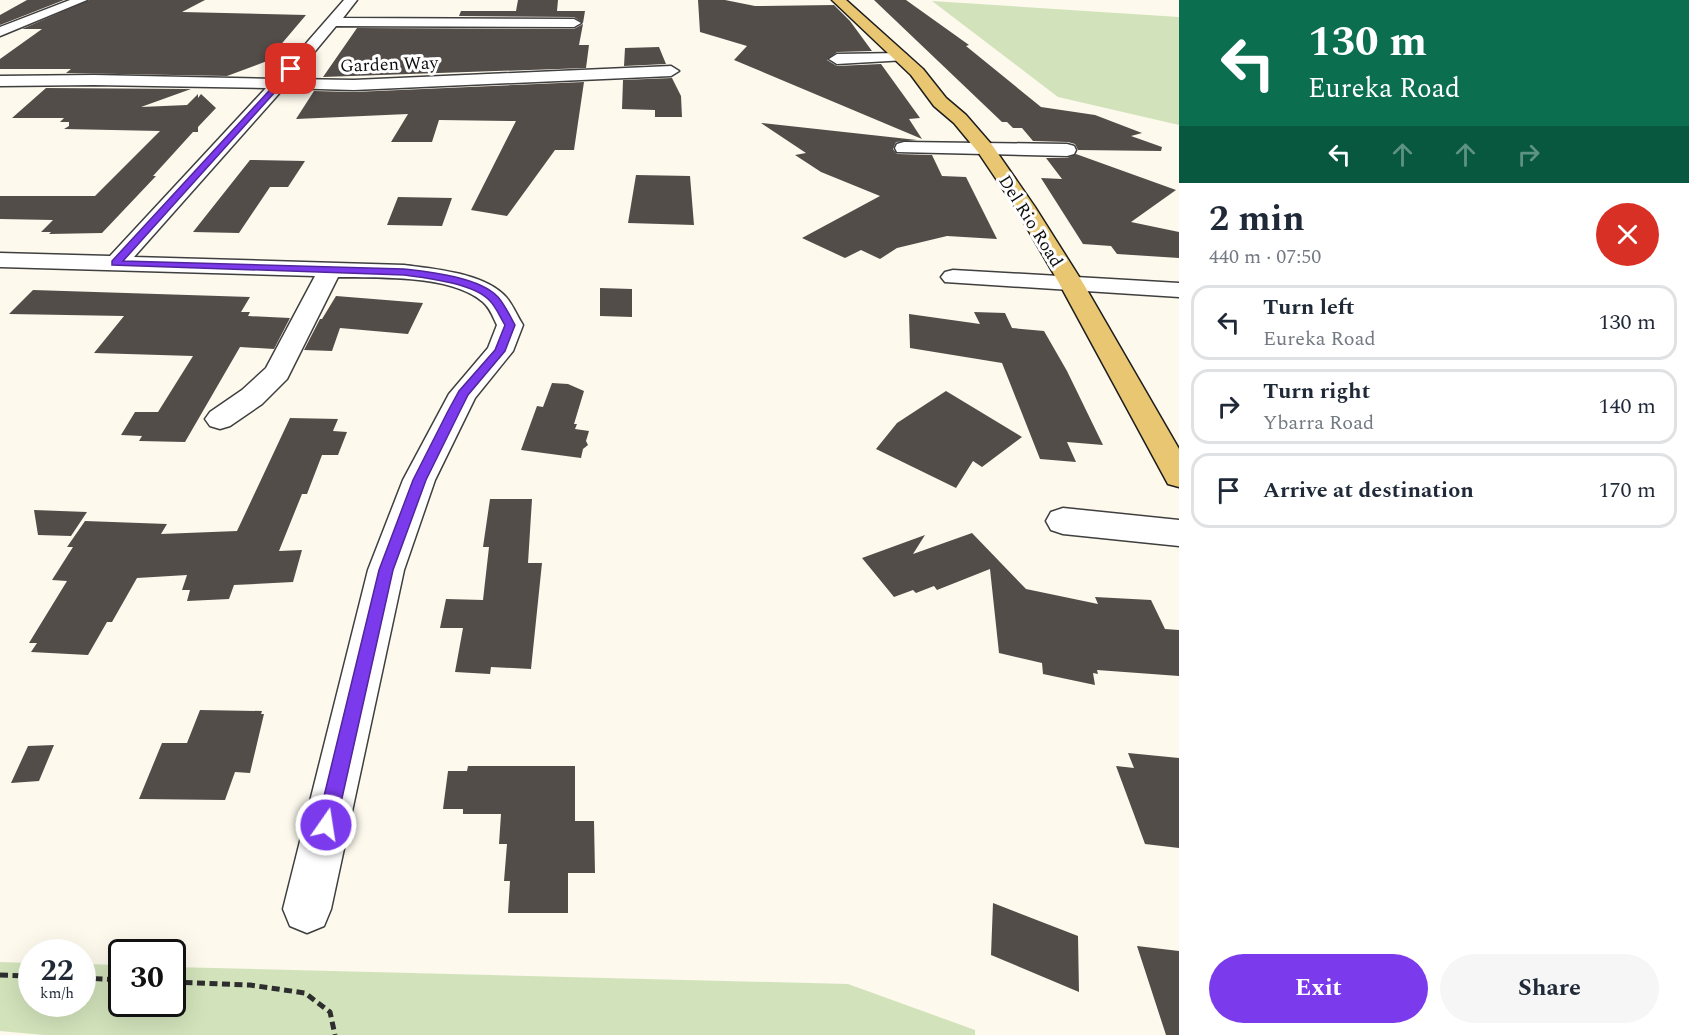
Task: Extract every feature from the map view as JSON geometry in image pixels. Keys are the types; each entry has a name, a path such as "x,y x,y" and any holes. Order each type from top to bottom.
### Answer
{"main road":[{"name":"Del Rio Road","path":"838,0 917,72 940,102 960,119 985,149 1025,207 1071,283 1179,476"}],"street":[{"path":"0,32 81,0"},
{"path":"116,263 278,85 351,0"},
{"path":"332,22 574,22"},
{"path":"837,59 901,57"},
{"name":"Garden Way","path":"0,81 94,80 278,85 418,83 671,71"},
{"path":"904,148 1067,150"},
{"path":"0,260 404,272 455,280 488,294 496,301 510,325 500,351 463,394 419,480 386,570 307,909"},
{"path":"220,419 252,397 277,373 330,271"},
{"path":"953,277 1179,290"},
{"path":"1063,521 1179,533"}],"path":[{"path":"0,975 18,976"},
{"path":"186,983 250,985 305,993 330,1012 335,1035"}],"green space":[{"path":"932,1 1179,17 1179,125 1058,97"},
{"path":"0,962 18,963 18,1017 96,1017 96,964 108,965 108,1017 186,1017 186,967 848,984 975,1030 975,1035 44,1035 0,1031"}],"building":[{"path":"27,0 64,0 0,25 0,15"},
{"path":"89,0 205,0 182,12 306,15 267,61 227,76 66,73 71,69 0,69 0,59 42,29 22,29"},
{"path":"518,0 558,0 557,11 585,11 583,23 574,17 459,16 461,11 516,11"},
{"path":"698,0 725,0 755,6 834,5 850,21 872,51 837,52 827,60 837,66 881,64 920,118 909,119 922,139 734,60 747,46 700,32"},
{"path":"874,0 906,0 969,45 966,46 1041,107 1095,115 1142,133 1131,136 1162,147 1161,151 1078,150 1075,144 1068,142 1033,141 1022,128 1013,128 1007,122 1002,122"},
{"path":"583,24 579,45 589,45 586,68 323,77 357,28 574,29"},
{"path":"659,47 666,64 624,66 625,48"},
{"path":"672,78 681,96 682,117 655,117 655,110 622,109 623,80"},
{"path":"584,82 574,150 555,150 507,216 471,210 516,121 439,120 432,142 391,142 408,114 296,119 314,91 354,92"},
{"path":"46,88 191,89 141,107 187,105 198,94 198,98 201,94 216,108 198,127 198,132 193,132 153,176 156,176 102,233 49,234 51,232 41,232 53,220 0,219 0,196 95,196 160,131 64,129 69,126 69,122 60,122 64,118 12,118"},
{"path":"761,123 917,140 896,142 893,149 897,154 932,155 942,176 966,177 997,239 947,236 897,248 880,259 861,250 845,258 802,238 880,196 821,172 795,155 806,153"},
{"path":"1076,154 1176,190 1131,222 1179,232 1179,258 1117,254 1111,246 1083,244 1041,178 1062,179 1046,158 1067,158"},
{"path":"250,160 305,161 288,187 270,187 239,233 193,232"},
{"path":"636,175 690,176 694,225 628,223"},
{"path":"398,197 452,198 442,226 387,225"},
{"path":"600,288 632,289 632,317 600,316"},
{"path":"33,290 250,297 241,312 250,312 248,316 290,318 274,349 240,347 185,442 139,441 142,436 121,435 135,412 158,412 193,356 94,353 124,316 9,314"},
{"path":"336,296 423,303 408,334 340,328 332,351 304,350 320,319"},
{"path":"974,312 1005,313 1012,328 1044,331 1067,371 1103,445 1067,442 1076,462 1040,459 1002,363 910,348 909,314 980,324"},
{"path":"552,383 568,384 584,391 574,424 577,424 575,429 589,431 586,441 588,445 583,449 581,458 521,450 537,406 543,407"},
{"path":"946,391 1022,437 982,467 973,461 956,488 876,449 897,423"},
{"path":"290,418 338,419 333,431 347,432 338,455 322,455 307,494 302,494 279,551 302,550 293,582 234,585 229,599 187,601 190,590 182,590 187,575 137,578 112,622 107,622 88,655 31,652 37,643 29,643 67,581 52,580 73,547 67,547 85,521 167,524 161,534 237,531"},
{"path":"490,499 532,499 528,563 542,563 531,669 491,667 490,674 455,672 463,628 440,628 446,599 483,600 489,547 483,547"},
{"path":"34,510 87,512 71,536 38,535"},
{"path":"972,533 1026,589 1098,604 1095,597 1151,600 1165,629 1179,630 1179,676 1097,670 1098,674 1093,673 1095,685 1043,674 1042,663 999,653 990,569 937,590 934,586 916,593 913,590 894,597 862,558 925,535 913,554"},
{"path":"200,710 262,711 261,714 264,714 250,773 235,772 225,800 139,799 162,743 187,743"},
{"path":"54,745 39,781 11,783 28,746"},
{"path":"1128,753 1179,758 1179,848 1145,844 1116,766 1134,768"},
{"path":"468,766 575,766 575,821 594,821 595,873 568,873 568,913 508,913 510,881 504,881 507,844 499,844 501,814 463,814 463,809 443,809 448,771 467,771"},
{"path":"993,903 1078,936 1079,992 991,955"},
{"path":"1137,946 1179,951 1179,1035 1166,1035"}],"route":[{"path":"291,69 116,263 404,272 432,275 455,280 488,294 496,301 510,325 500,351 463,394 419,480 386,570 326,825"}]}
